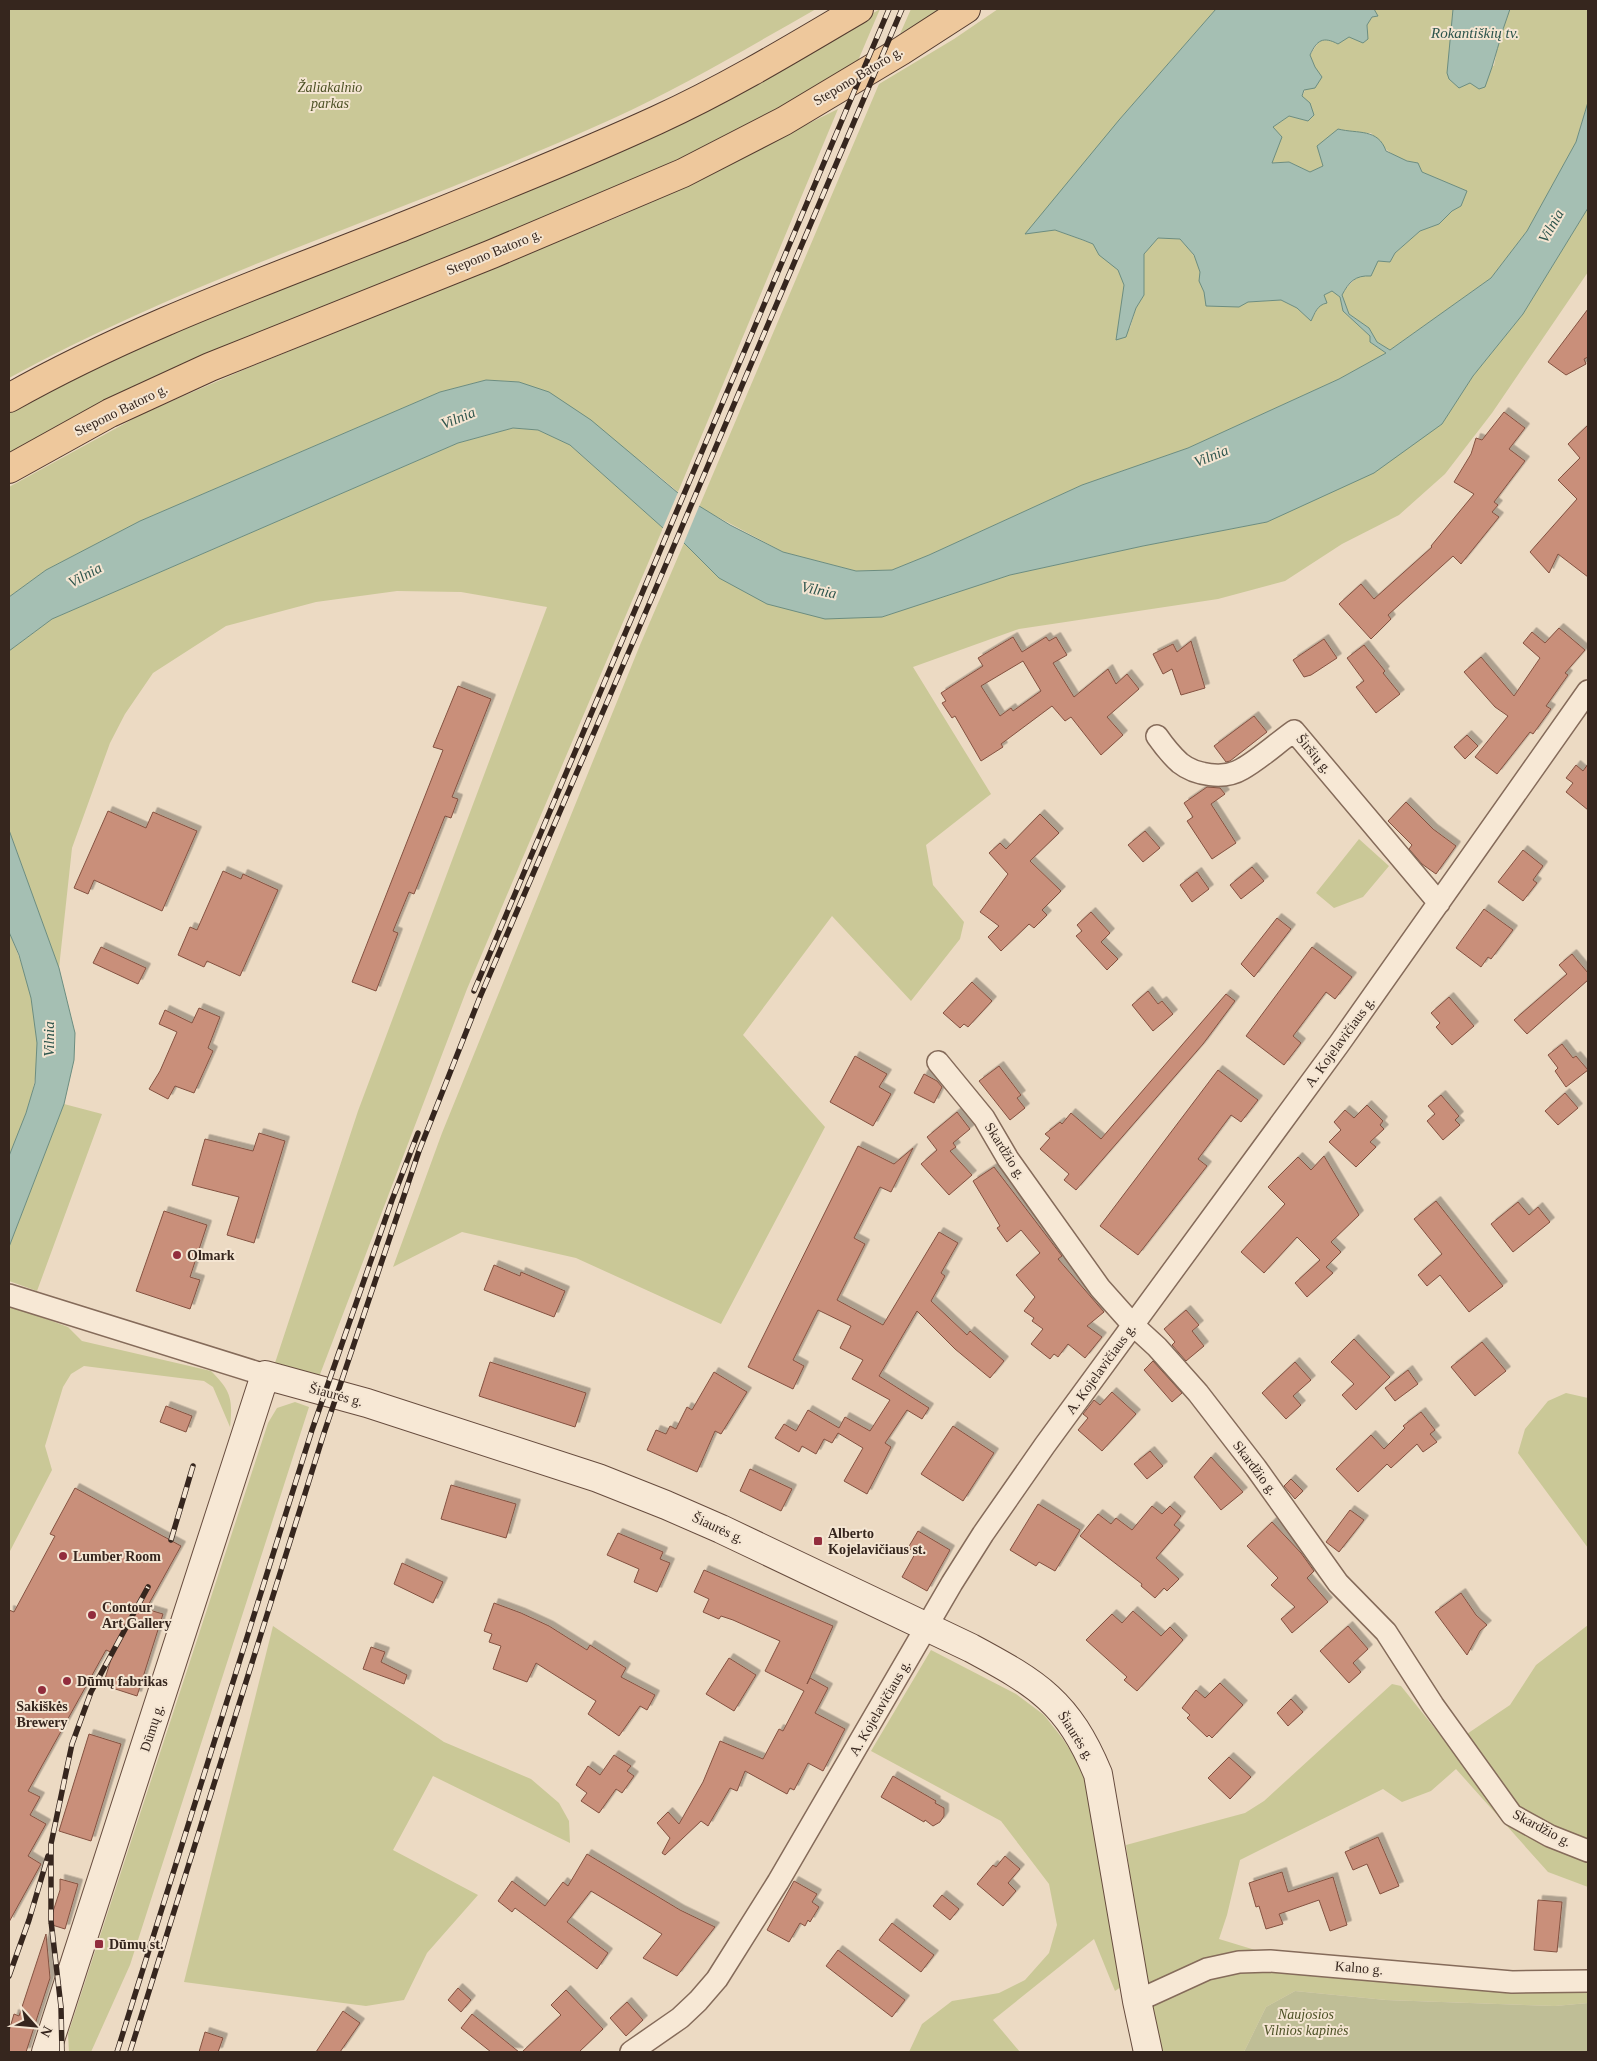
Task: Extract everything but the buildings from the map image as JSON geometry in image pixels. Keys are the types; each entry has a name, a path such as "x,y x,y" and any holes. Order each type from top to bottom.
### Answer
{"main road":[{"path":"9,398 38,381 112,346 551,166 658,119 751,72 859,9"},
{"name":"Stepono Batoro g.","path":"9,469 110,413 210,367 483,257 682,173 784,121 901,51 966,9"},
{"name":"Šiaurės g.","path":"265,1375 367,1403 598,1478 666,1504 972,1648 1015,1672 1045,1693 1061,1709 1087,1748 1098,1774 1137,2001 1148,2052"},
{"name":"Dūmų g.","path":"46,2052 265,1375"}],"street":[{"name":"A. Kojelavičiaus g.","path":"631,2052 680,2018 717,1979 788,1866 952,1583 983,1534 1045,1446 1339,1044 1588,691"},
{"name":"Širšių g.","path":"1157,736 1181,764 1198,771 1217,775 1241,770 1294,730 1439,903"},
{"name":"Skardžio g.","path":"938,1062 984,1118 1008,1159 1100,1288 1198,1393 1256,1468 1338,1583 1386,1632 1433,1704 1512,1815 1550,1836 1588,1851"},
{"name":"Šiaurės g.","path":"15,1297 265,1375"},
{"name":"Kalno g.","path":"1137,2001 1207,1970 1239,1962 1270,1961 1512,1982 1588,1981"}],"green space":[{"name":"Žaliakalnio parkas","path":"9,9 816,9 690,80 612,119 537,152 156,306 82,340 9,378"},
{"path":"880,9 857,63 804,95 725,137 598,197 128,390 57,426 9,454 9,411 85,371 825,42"},
{"path":"911,9 942,9 900,34"},
{"path":"998,9 1216,9 1119,120 1055,230 1093,244 1111,262 1121,276 1124,285 1124,303 1116,339 1130,328 1136,308 1144,295 1144,254 1158,238 1180,239 1193,254 1197,262 1204,292 1248,302 1281,300 1297,308 1311,321 1324,295 1332,291 1340,297 1343,311 1370,336 1370,342 1386,353 1339,379 1188,448 1082,485 892,570 856,571 783,552 699,507 879,84 954,39"},
{"path":"1374,9 1453,9 1450,46 1494,66 1499,38 1510,9 1588,9 1588,102 1576,142 1527,231 1491,278 1390,350 1377,342 1369,328 1349,314 1342,295 1354,280 1378,261 1390,262 1395,253 1420,231 1439,224 1452,211 1461,206 1466,191 1422,172 1418,163 1397,157 1386,149 1371,133 1352,133 1338,129 1323,166 1310,172 1289,162 1272,163 1281,137 1273,127 1289,116 1308,121 1302,97 1315,67 1310,55 1320,40 1349,37 1368,30 1367,25 1372,17 1378,16"},
{"path":"838,109 678,492 642,462 519,382 486,380 440,392 140,521 46,570 9,597 9,487 142,414 248,368 623,215"},
{"path":"1588,208 1588,272 1492,413 1445,474 1399,515 1342,544 1285,581 1218,599 1019,629 913,667 991,794 926,845 933,885 964,922 960,939 911,1001 832,916 743,1035 825,1127 721,1324 576,1258 462,1232 393,1267 442,1133 640,645 684,543 719,578 882,617 1010,575 1143,546 1267,522 1442,424 1473,376 1523,314"},
{"path":"513,428 538,430 570,445 663,528 467,989 319,1377 275,1363 358,1111 547,607 461,592 397,591 316,602 226,626 153,673 125,714 110,743 72,848 59,968 9,830 9,651 52,619 458,443"},
{"path":"1359,839 1389,866 1363,897 1334,908 1316,893"},
{"path":"9,932 29,987 38,1046 32,1093 9,1156"},
{"path":"64,1104 102,1114 37,1291 9,1281 9,1247"},
{"path":"9,1305 68,1327 82,1341 211,1371 227,1390 231,1402 230,1427 213,1387 204,1381 84,1366 71,1374 63,1387 45,1446 52,1470 9,1553"},
{"path":"1566,1393 1588,1398 1588,1548 1518,1453 1525,1429 1548,1401"},
{"path":"295,1402 309,1407 130,1965 91,2052 69,2052 68,2034 268,1423 277,1408"},
{"path":"1588,1625 1588,1887 1548,1872 1456,1769 1431,1791 1402,1802 1383,1789 1240,1860 1227,1915 1219,1939 1265,1953 1515,1972 1588,1971 1588,2003 1555,2006 1386,2000 1295,1991 1266,2007 1244,2052 1159,2052 1144,1985 1126,1845 1245,1813 1264,1801 1392,1684 1401,1686 1449,1746 1510,1705 1536,1665"},
{"path":"273,1626 444,1742 531,1779 559,1803 569,1821 570,1843 433,1776 393,1850 478,1895 427,1953 404,2000 366,2006 184,1982"},
{"path":"931,1650 1016,1694 1044,1715 1063,1739 1082,1769 1093,1808 1121,1987 1115,1991 1094,1939 993,2020 1020,2052 909,2052 922,2024 952,2001 999,1993 1025,1980 1049,1953 1057,1925 1049,1884 1001,1821 871,1751"},
{"name":"Naujosios Vilnios kapinės","path":"1295,1991 1386,2000 1555,2006 1588,2003 1588,2052 1244,2052 1266,2007"}],"water":[{"name":"Vilnia","path":"1216,9 1374,9 1378,16 1372,17 1367,25 1368,39 1363,43 1349,37 1338,44 1324,40 1315,46 1310,55 1322,77 1315,88 1304,90 1302,96 1310,103 1314,115 1308,121 1289,116 1273,127 1282,137 1272,163 1289,162 1310,172 1323,166 1317,146 1338,129 1360,132 1373,135 1386,151 1407,161 1418,163 1422,172 1467,191 1461,206 1452,211 1439,224 1420,231 1395,253 1390,262 1378,261 1371,276 1353,280 1342,295 1349,314 1369,328 1377,342 1390,350 1491,278 1527,231 1576,142 1588,102 1588,208 1523,314 1473,376 1442,424 1374,473 1267,522 1143,546 1010,575 882,617 825,619 767,604 719,578 684,543 663,528 570,445 538,430 513,428 458,443 52,619 9,651 9,597 46,570 140,521 440,392 486,380 519,382 549,392 591,420 678,493 730,525 783,552 856,571 892,570 1082,485 1188,448 1339,379 1386,353 1370,342 1370,336 1343,311 1340,297 1332,291 1324,295 1327,303 1319,307 1311,321 1297,308 1281,300 1248,302 1239,307 1206,306 1204,292 1199,281 1200,272 1194,255 1180,239 1158,238 1144,254 1144,295 1136,308 1126,337 1116,340 1124,285 1118,270 1099,255 1093,244 1083,240 1055,230 1025,234 1119,120"},
{"name":"Rokantiškių tv.","path":"1453,9 1510,9 1485,87 1479,89 1470,83 1459,88 1449,79 1447,73"},
{"name":"Vilnia","path":"9,830 59,968 75,1033 74,1060 64,1104 9,1247 9,1156 26,1113 35,1083 37,1043 31,998 19,955 9,932"}],"pier":[{"path":"679,490 700,504 683,545 662,530"}],"railway":[{"path":"474,991 889,9"},
{"path":"130,2052 324,1433 419,1151 480,997 902,9"},
{"path":"117,2052 312,1430 392,1200 418,1133"},
{"path":"171,1540 193,1466"},
{"path":"62,2052 61,2007 51,1921 51,1844 72,1744 91,1692 148,1587"},
{"path":"9,1976 29,1920 48,1856"}],"place":[{"name":"Olmark","path":"177,1255"},
{"name":"Alberto Kojelavičiaus st.","path":"818,1541"},
{"name":"Lumber Room","path":"63,1556"},
{"name":"Contour Art Gallery","path":"92,1615"},
{"name":"Dūmų fabrikas","path":"67,1681"},
{"name":"Sakiškės Brewery","path":"42,1690"},
{"name":"Dūmų st.","path":"99,1944"}]}
